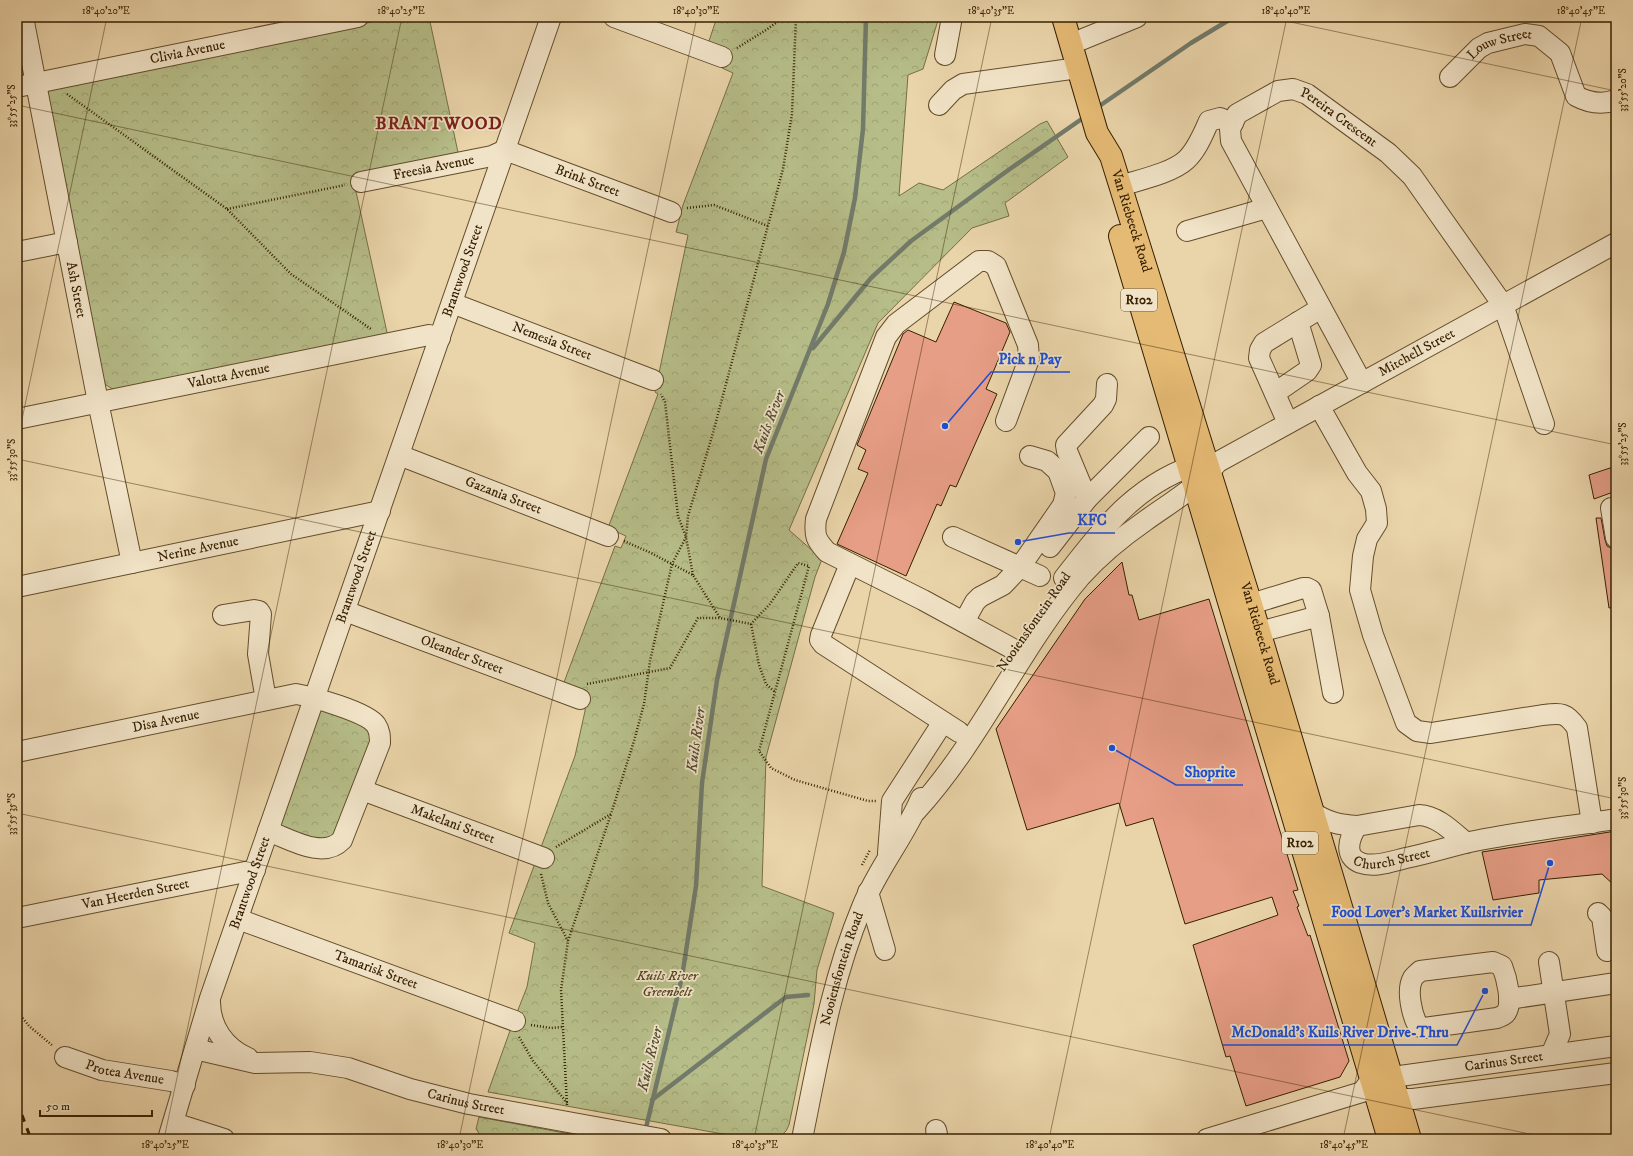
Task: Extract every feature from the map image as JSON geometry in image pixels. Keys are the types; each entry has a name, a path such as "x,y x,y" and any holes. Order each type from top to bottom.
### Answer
{"main road":[{"name":"Van Riebeeck Road","path":"1062,17 1097,133 1111,156 1169,348 1380,1089 1410,1139"},
{"name":"Van Riebeeck Road","path":"1097,133 1096,158 1203,470 1251,604 1312,812 1380,1089 1389,1139"}],"street":[{"name":"Ash Street","path":"23,17 26,85 67,242 98,402 132,563"},
{"name":"Clivia Avenue","path":"26,85 358,17"},
{"name":"Brantwood Street","path":"171,1131 210,998 551,17"},
{"path":"614,17 722,56"},
{"path":"945,55 952,17"},
{"path":"1071,44 1137,17"},
{"name":"Louw Street","path":"1450,77 1479,48 1488,43 1525,34 1539,36 1560,53 1576,96 1587,102 1601,103 1616,100"},
{"path":"939,105 953,90 963,84 1078,68"},
{"name":"Pereira Crescent","path":"1233,123 1237,114 1278,91 1293,89 1307,94 1388,153 1412,176 1503,305 1544,424"},
{"path":"1120,186 1177,167 1186,160 1192,152 1209,121 1220,118 1233,123 1230,129 1231,141 1362,383"},
{"name":"Freesia Avenue","path":"361,182 492,156 505,150"},
{"name":"Brink Street","path":"505,150 671,212"},
{"path":"1188,231 1267,208"},
{"path":"17,252 67,242"},
{"name":"Mitchell Street","path":"1203,470 1616,243"},
{"path":"1006,421 1029,358 1028,345 996,266 988,261 979,261 896,324 886,337 816,520 814,533 820,544 827,552 923,600 1019,652"},
{"name":"Nemesia Street","path":"452,303 653,380"},
{"path":"1288,423 1259,358 1260,350 1264,343 1321,308"},
{"path":"1275,393 1307,371 1311,365 1298,322"},
{"name":"Valotta Avenue","path":"17,419 429,335 440,338"},
{"path":"1087,498 1066,451 1066,445 1103,405 1106,399 1107,384"},
{"path":"1319,406 1357,473 1371,491 1376,509 1376,523 1367,539 1363,556 1360,590 1373,634 1406,723 1417,731 1431,733 1543,715 1557,714 1569,717 1577,728 1592,823"},
{"path":"964,622 975,602 980,597 1002,586 1020,567 1040,550 1087,498 1149,437"},
{"name":"Gazania Street","path":"399,455 608,536"},
{"path":"1030,456 1047,461 1053,466 1061,477 1066,493 1063,505 1040,550"},
{"name":"Nooiensfontein Road","path":"802,1139 821,1044 839,970 868,892 888,855 916,811 935,790 972,737 1019,652 1072,567 1109,521 1153,484 1203,470"},
{"name":"Nooiensfontein Road","path":"916,811 926,787 959,732 1019,652 1057,605 1102,554 1203,470"},
{"path":"1612,508 1616,538"},
{"name":"Nerine Avenue","path":"17,587 380,511"},
{"path":"953,537 1040,576"},
{"path":"1040,550 1072,567"},
{"path":"850,564 820,640 823,644 959,732"},
{"path":"1251,604 1307,588 1311,590 1319,616 1333,693"},
{"path":"224,615 254,610 261,614 258,654 266,700"},
{"name":"Oleander Street","path":"345,611 574,697"},
{"path":"1259,632 1319,616"},
{"name":"Disa Avenue","path":"17,752 296,694 315,698"},
{"path":"268,831 314,848 321,849 334,847 344,836 380,743 379,730 371,720 315,698"},
{"path":"888,855 892,801 943,722"},
{"name":"Makelani Street","path":"362,790 544,858"},
{"name":"Church Street","path":"1312,812 1327,821 1339,825 1357,826 1419,814 1428,815 1451,830 1466,843"},
{"name":"Church Street","path":"1357,826 1349,840 1350,854 1355,860 1369,865 1423,855 1466,843 1616,819"},
{"name":"Van Heerden Street","path":"17,918 255,870"},
{"path":"868,892 885,950"},
{"path":"1598,913 1602,917 1607,951"},
{"name":"Tamarisk Street","path":"238,919 514,1021"},
{"path":"1494,962 1502,966 1506,975 1509,999 1509,1007 1505,1014 1496,1018 1424,1028 1418,1026 1414,1018 1410,989 1413,978 1420,971 1494,962"},
{"path":"1549,962 1560,1034 1551,1055"},
{"path":"1509,999 1616,983"},
{"name":"Carinus Street","path":"210,998 213,1022 220,1035 233,1050 252,1059 272,1062"},
{"name":"Carinus Street","path":"1218,1137 1380,1089 1551,1055 1616,1046"},
{"name":"Carinus Street","path":"195,1050 255,1063 310,1062 348,1068 438,1097 469,1104 565,1112 609,1130 661,1139"},
{"name":"Protea Avenue","path":"65,1057 113,1073 171,1081 185,1085"},
{"name":"Carinus Street","path":"1380,1089 1413,1099 1616,1073"},
{"path":"171,1131 224,1139"}],"path":[{"path":"722,56 766,30 784,17"},
{"path":"565,1112 561,990 568,941 634,741 644,704 650,672 650,661 659,615 672,564 686,537 688,516 713,433 783,168 792,114 796,17"},
{"path":"60,78 61,90 227,209 291,274 379,335 384,344"},
{"path":"227,209 361,182"},
{"path":"671,212 714,205 768,226"},
{"path":"653,380 659,387 665,402 678,516 686,537 693,576 720,618"},
{"path":"608,536 651,553 693,576"},
{"path":"751,624 770,604 798,563 809,566 759,751 771,768 795,780 868,801 892,801"},
{"path":"574,697 577,686 670,668 698,618 720,618 751,624"},
{"path":"751,624 759,664 766,684 775,692"},
{"path":"568,941 548,903 540,869 544,858 550,850 611,814"},
{"path":"17,1011 29,1026 65,1057"},
{"path":"514,1021 551,1028 562,1027"},
{"path":"514,1021 521,1041 565,1112"}],"green space":[{"path":"395,17 429,17 459,157 353,178 388,337 116,391 106,385 103,380 47,91 52,88"},
{"name":"Kuils River Greenbelt","path":"717,17 939,17 923,69 908,75 899,196 919,183 943,190 1040,124 1047,121 1068,157 1005,203 1009,216 972,228 878,323 789,530 822,559 815,577 766,757 762,886 834,913 817,970 814,1004 789,1125 786,1131 778,1139 751,1139 488,1092 511,1028 516,1032 522,1017 516,1015 527,987 535,943 509,933 575,756 585,711 586,693 563,685 615,546 621,548 626,536 608,528 658,394 655,392 688,235 676,232 683,205 733,73 722,68 728,51 708,44"},
{"path":"320,710 363,723 373,736 337,835 317,841 280,825"},
{"path":"479,1117 597,1139 483,1139 476,1129"}],"building":[{"path":"954,302 1006,323 1010,332 986,389 997,394 956,487 950,485 941,506 937,504 906,576 837,544 868,473 858,469 866,450 857,445 903,334 908,330 936,342"},
{"path":"1616,466 1616,491 1594,499 1589,475"},
{"path":"1596,518 1601,518 1607,546 1613,549 1616,568 1616,607 1609,608"},
{"path":"1122,562 1129,595 1132,595 1139,620 1209,599 1298,890 1293,891 1299,906 1297,907 1308,936 1310,935 1349,1061 1340,1077 1246,1106 1230,1056 1226,1057 1193,945 1278,915 1272,897 1185,924 1153,818 1126,826 1119,803 1027,830 996,729 1085,599"},
{"path":"1616,831 1616,887 1602,874 1539,880 1539,893 1493,900 1482,852"}],"waterway":[{"name":"Kuils River","path":"645,1132 682,977 696,886 702,783 717,680 766,459 828,304 844,252 855,198 863,129 866,17"},
{"path":"1095,109 1191,43 1234,17"},
{"path":"813,348 871,278 911,241 1086,116"},
{"path":"652,1100 786,997 808,995"}],"railway":[{"path":"17,1102 31,1139"},
{"path":"17,1128 21,1139"}],"place":[{"name":"Pick n Pay","path":"945,426"},
{"name":"KFC","path":"1018,542"},
{"name":"Shoprite","path":"1112,748"},
{"name":"Food Lover's Market Kuilsrivier","path":"1550,863"},
{"name":"McDonald's Kuils River Drive-Thru","path":"1485,991"}],"district":[{"name":"BRANTWOOD","path":"439,124"}]}
